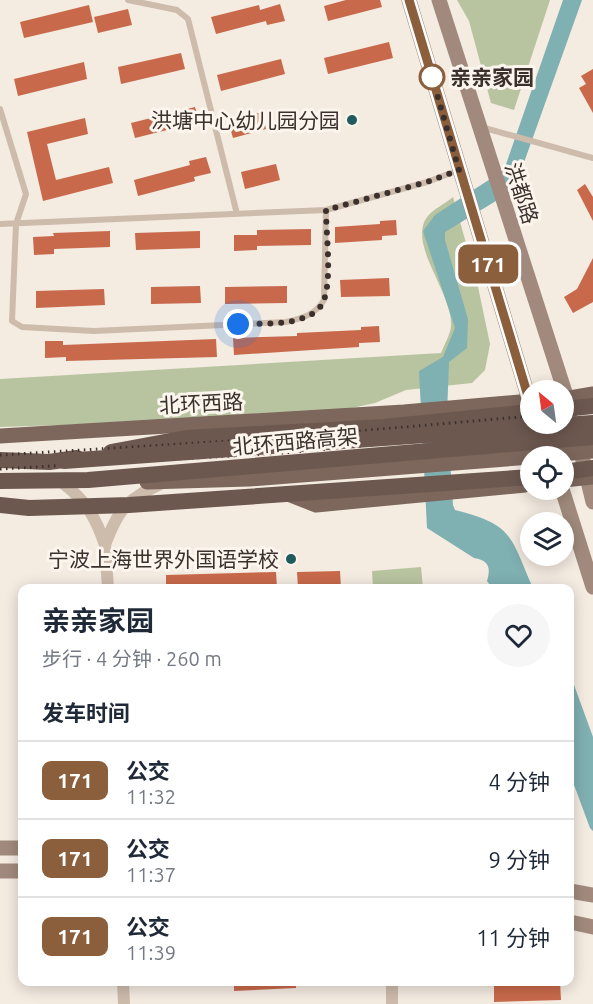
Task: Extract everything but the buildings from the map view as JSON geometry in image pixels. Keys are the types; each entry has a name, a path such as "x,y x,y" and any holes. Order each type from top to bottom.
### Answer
{"highway":[{"path":"574,403 593,406"},
{"path":"64,461 186,438 384,427 520,407"},
{"name":"北环西路高架","path":"0,460 64,461 593,423"},
{"name":"北环西路高架","path":"0,481 88,480 593,437"},
{"path":"574,473 590,474"},
{"path":"0,505 29,508 129,505 520,478"}],"main road":[{"path":"409,0 523,380"},
{"name":"洪都路","path":"439,0 558,380"},
{"path":"574,399 593,394"},
{"name":"北环西路","path":"0,436 457,407 520,405"},
{"name":"洪都路","path":"574,422 587,452 593,502"},
{"path":"0,481 63,484 249,479 520,458"},
{"path":"574,478 590,474"},
{"path":"249,479 316,505 520,485"},
{"path":"565,500 593,587"},
{"path":"0,848 18,848"},
{"path":"0,871 18,871"},
{"path":"574,892 593,895"},
{"path":"574,923 593,927"}],"street":[{"path":"105,544 116,515 138,495 166,482"},
{"path":"63,484 82,499 96,518 105,544 108,584"},
{"path":"123,986 124,1004"},
{"path":"392,986 392,1004"}],"lane":[{"path":"128,0 177,10 188,19 237,214"},
{"path":"0,109 26,194 16,224 12,321 22,327 94,331 274,323 308,316 318,310 324,300 326,210"},
{"path":"478,126 593,158"},
{"path":"0,224 326,210 461,175"}],"green space":[{"path":"457,0 550,0 514,110 491,103 469,21"},
{"path":"453,197 477,282 490,344 485,370 472,383 406,390 375,403 338,411 157,422 0,427 0,379 441,353 451,327 450,314 427,255 422,228 430,214"},
{"path":"421,567 423,584 373,584 372,571"}],"water":[{"path":"563,0 582,0 517,182 509,193 445,232 445,240 468,319 467,348 449,362 447,414 453,505 455,510 489,521 508,535 520,558 520,566 523,566 531,584 489,584 487,581 489,569 486,563 474,558 427,528 419,371 443,357 455,328 423,231 435,215 504,170"},
{"path":"574,685 593,737 593,831 574,785"}],"railway":[{"path":"574,412 593,410"},
{"path":"0,455 279,438 520,417"},
{"path":"0,469 283,453 593,425"}],"bus line":[{"name":"171","path":"409,0 523,380"}],"place":[{"name":"亲亲家园","path":"432,77"},
{"name":"洪塘中心幼儿园分园","path":"352,120"},
{"name":"宁波上海世界外国语学校","path":"291,559"}],"route":[{"path":"238,324 286,322 308,316 318,310 324,300 327,280 326,210 427,182 459,170 432,77"}]}
